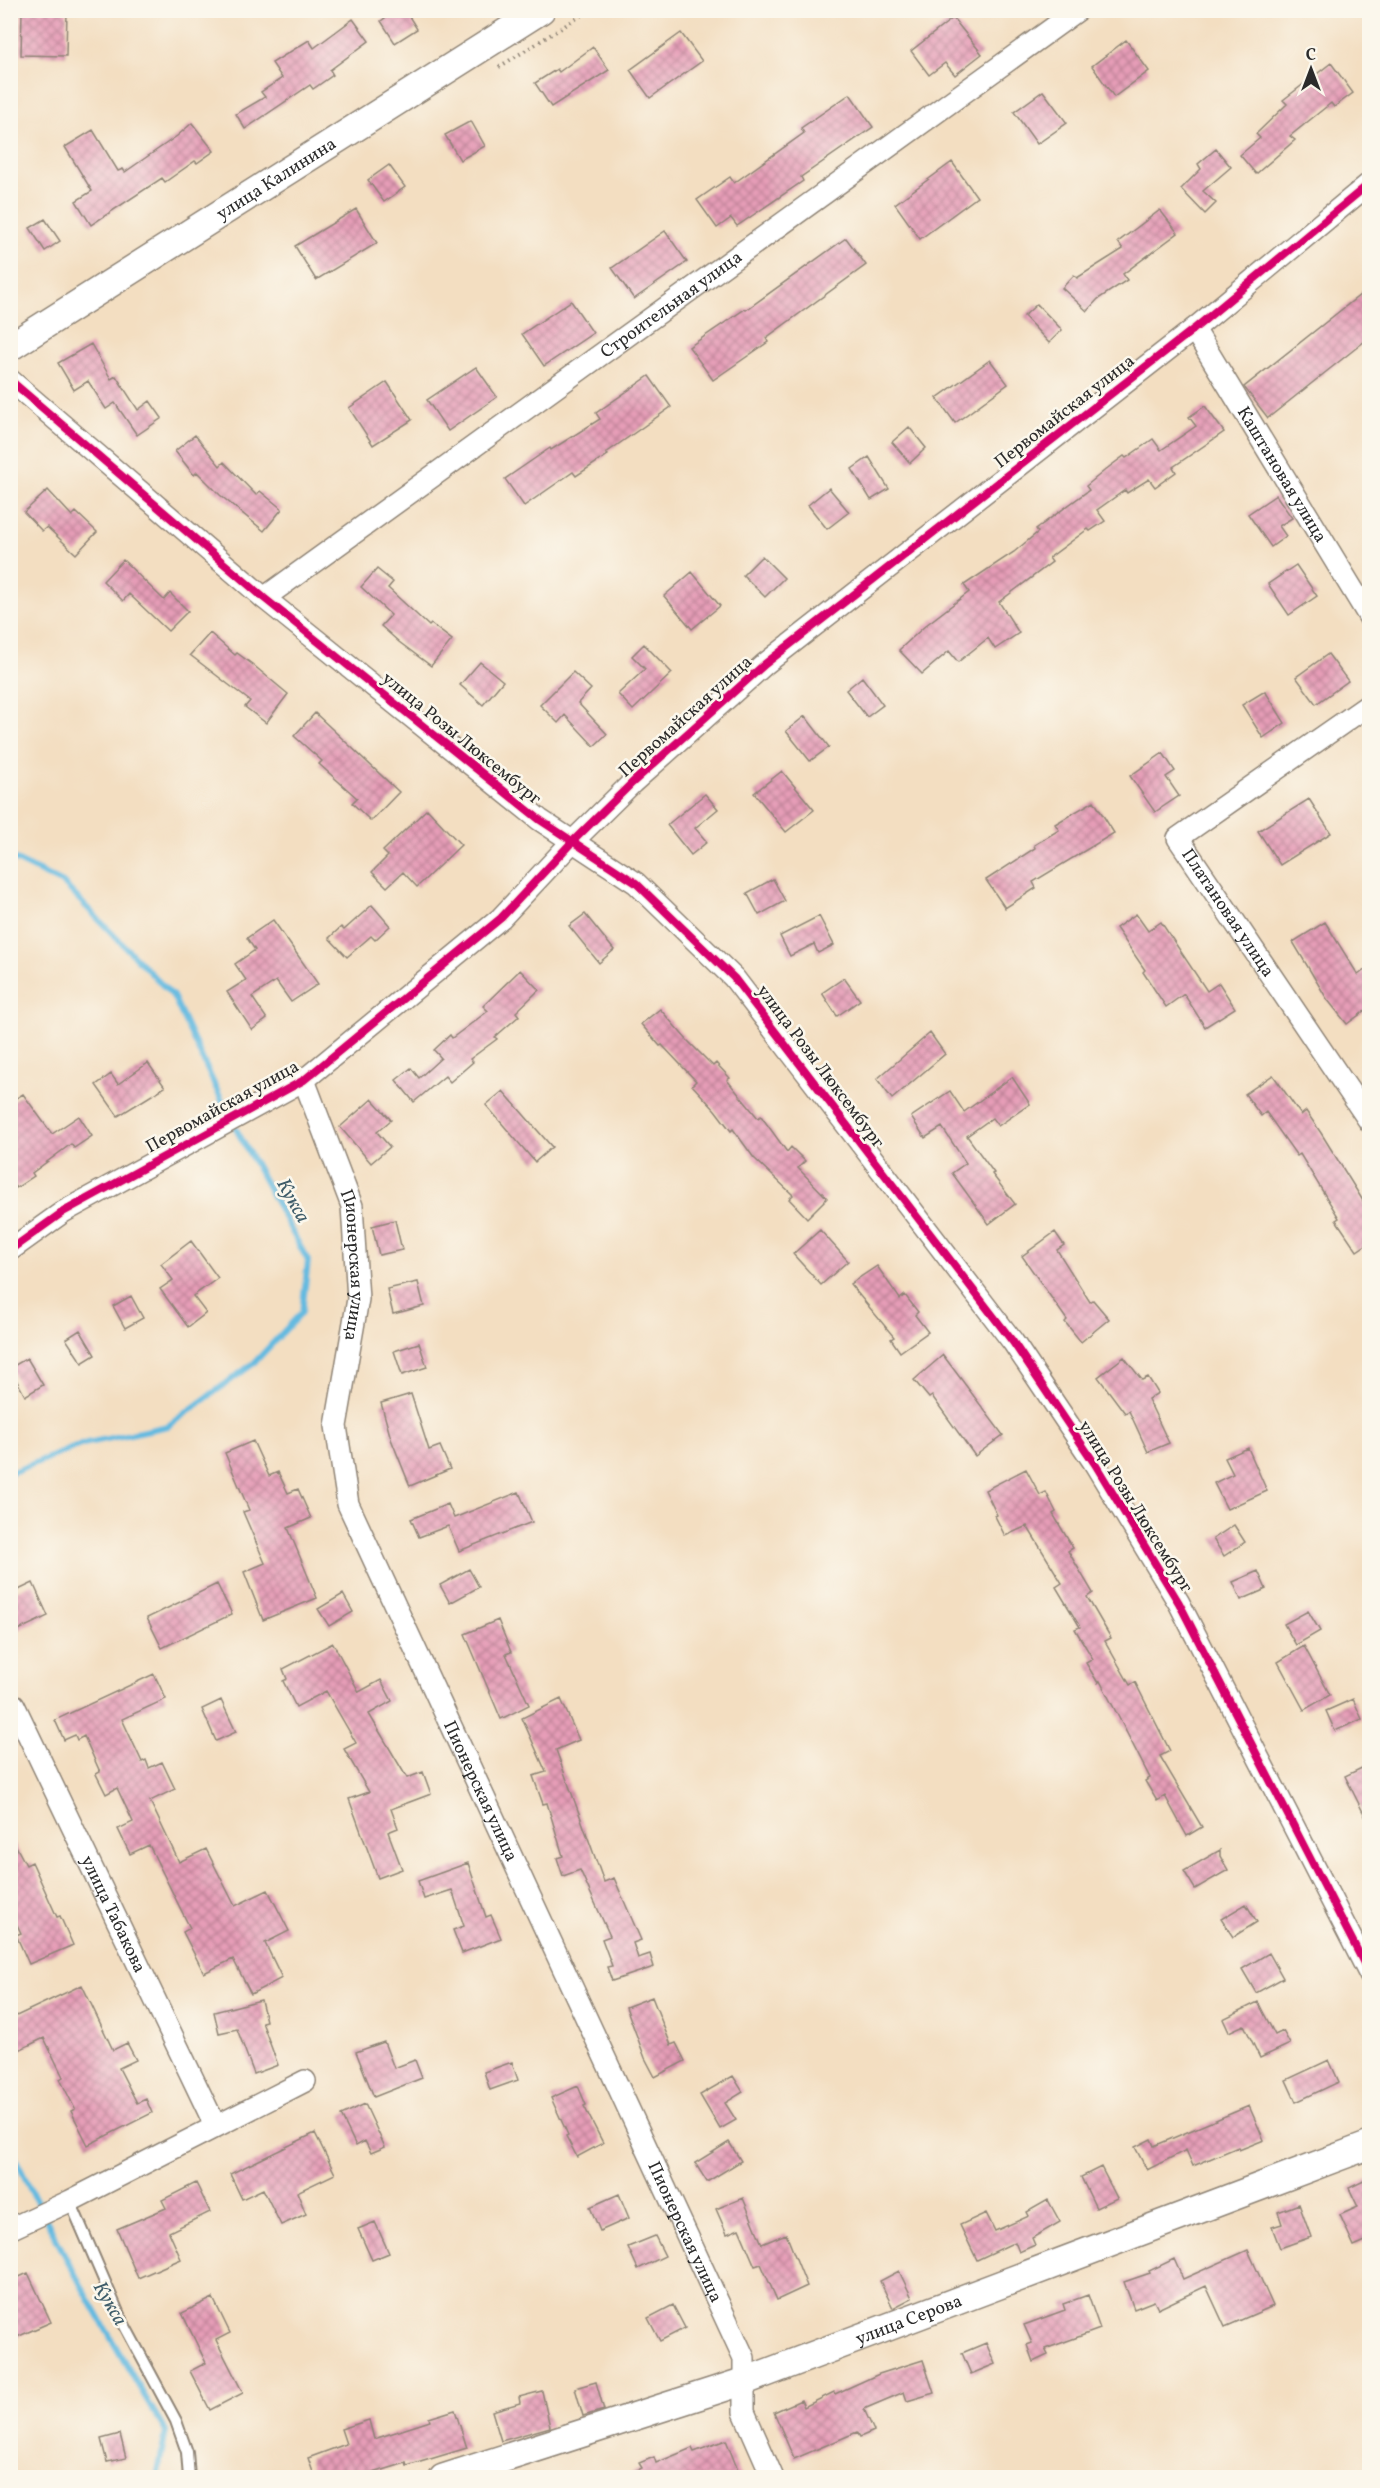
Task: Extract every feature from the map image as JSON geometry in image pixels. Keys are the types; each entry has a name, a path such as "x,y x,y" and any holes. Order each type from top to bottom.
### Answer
{"street":[{"name":"улица Калинина","path":"10,347 541,10"},
{"name":"Строительная улица","path":"264,598 1078,10"},
{"name":"Первомайская улица","path":"10,1250 63,1212 304,1080 501,918 572,842 632,783 765,664 1194,329 1370,183"},
{"name":"Каштановая улица","path":"1194,329 1370,618"},
{"name":"улица Розы Люксембург","path":"10,380 264,598 540,820 636,883 734,978 1013,1342 1095,1464 1179,1603 1370,1976"},
{"name":"Платановая улица","path":"1370,704 1178,838 1370,1122"},
{"name":"Пионерская улица","path":"304,1080 352,1206 358,1299 336,1426 348,1504 744,2358 744,2412 773,2478"},
{"name":"улица Табакова","path":"10,1707 14,1705 215,2126"},
{"path":"10,2229 70,2201 305,2080"},
{"name":"улица Серова","path":"443,2478 745,2381 1370,2145"}],"lane":[{"path":"70,2201 120,2317 176,2421 187,2452 189,2478"}],"building":[{"path":"22,10 67,10 66,56 21,55"},
{"path":"396,10 405,10 417,29 395,43 381,21"},
{"path":"953,18 982,54 955,75 945,63 929,75 911,51"},
{"path":"353,19 369,41 330,70 333,75 313,89 310,85 245,129 236,114 265,97 261,92 282,78 272,63 309,40 314,48"},
{"path":"681,33 702,61 650,98 630,70"},
{"path":"1126,40 1149,71 1114,97 1092,66"},
{"path":"593,47 609,70 551,107 535,83 557,69 559,72"},
{"path":"1331,63 1353,93 1334,107 1331,103 1290,136 1295,140 1256,174 1240,155 1260,138 1256,134 1287,104 1283,100"},
{"path":"1043,91 1067,123 1037,144 1014,112"},
{"path":"850,94 873,127 801,177 803,181 737,226 731,218 717,228 697,200 730,177 734,183 804,133 801,128"},
{"path":"471,121 485,146 460,160 445,135"},
{"path":"192,123 214,151 165,182 162,178 91,225 76,201 92,191 65,147 93,130 118,171 123,169 125,172"},
{"path":"1216,149 1231,167 1203,191 1216,203 1205,214 1181,189 1201,169 1198,164"},
{"path":"952,162 977,197 920,239 895,204"},
{"path":"389,165 405,187 384,202 368,180"},
{"path":"356,209 377,243 316,280 295,246"},
{"path":"1160,210 1178,233 1123,274 1127,280 1098,299 1087,311 1062,288 1074,275 1077,278 1123,249 1118,242"},
{"path":"45,219 60,241 45,251 30,228"},
{"path":"665,231 687,262 634,299 612,268"},
{"path":"846,238 866,265 766,338 768,342 713,380 689,347 746,310"},
{"path":"1370,287 1370,337 1268,418 1244,387"},
{"path":"571,301 593,333 544,366 522,334"},
{"path":"1037,304 1062,330 1049,343 1024,316"},
{"path":"91,344 111,379 116,376 138,410 150,401 162,418 137,435 115,403 106,409 88,381 74,390 58,363"},
{"path":"990,360 1008,384 955,423 937,398"},
{"path":"476,367 497,397 448,431 427,400"},
{"path":"649,376 671,407 606,453 608,455 576,476 573,472 524,506 505,479 550,448 551,450 600,419 596,413"},
{"path":"387,382 412,420 373,445 349,408"},
{"path":"1205,406 1224,432 1173,467 1176,472 1155,487 1149,479 1127,493 1125,490 1097,510 1105,521 1090,531 1088,529 1049,558 1052,562 999,602 1019,633 995,649 988,638 958,662 949,651 922,674 899,650 926,625 969,592 964,585 1014,552 1038,532 1036,529 1089,490 1086,486 1109,467 1153,439 1161,450 1196,426 1189,417"},
{"path":"909,427 926,448 910,463 892,442"},
{"path":"195,435 220,466 224,462 256,495 260,491 282,509 264,531 220,495 197,472 194,475 175,451"},
{"path":"869,457 889,489 871,500 852,469"},
{"path":"829,488 849,512 827,529 808,505"},
{"path":"48,490 72,516 76,512 97,532 76,554 47,527 42,531 24,512"},
{"path":"1276,495 1292,518 1279,526 1286,536 1271,547 1248,514"},
{"path":"762,556 784,578 765,597 743,575"},
{"path":"123,560 164,600 170,593 188,611 168,631 129,594 123,601 103,581"},
{"path":"1296,565 1317,596 1289,615 1268,584"},
{"path":"377,569 393,582 388,588 429,626 431,624 452,640 431,666 381,626 391,615 361,587"},
{"path":"692,572 720,606 692,629 664,596"},
{"path":"210,633 235,655 237,653 252,664 288,694 266,723 245,707 250,701 190,655"},
{"path":"644,644 672,673 633,710 618,694 645,669 632,656"},
{"path":"1328,654 1348,681 1316,704 1296,677"},
{"path":"480,662 503,681 483,705 460,685"},
{"path":"573,672 591,689 578,703 607,734 594,746 565,715 558,723 540,705"},
{"path":"862,677 883,705 867,717 846,690"},
{"path":"1265,691 1285,723 1263,738 1242,705"},
{"path":"315,713 399,792 371,821 352,803 357,798 319,764 322,761 294,736"},
{"path":"805,716 829,747 810,761 786,731"},
{"path":"1163,753 1175,771 1166,777 1179,796 1155,812 1130,776"},
{"path":"782,771 814,810 786,832 754,793"},
{"path":"705,794 718,809 695,828 707,842 691,855 667,825"},
{"path":"1309,799 1331,833 1280,865 1258,831"},
{"path":"1094,801 1114,833 1033,882 1036,888 1005,908 986,880 1059,830 1055,824"},
{"path":"427,809 461,845 417,887 403,872 387,887 372,872 388,856 383,851"},
{"path":"773,879 785,901 759,915 747,893"},
{"path":"372,905 390,926 375,940 371,936 347,957 329,938 341,927 344,930"},
{"path":"585,914 614,950 599,963 569,926"},
{"path":"1136,914 1148,931 1161,922 1207,991 1219,983 1235,1008 1205,1027 1184,994 1166,1007 1143,972 1145,970 1116,928"},
{"path":"819,916 834,945 818,953 814,944 790,956 780,936"},
{"path":"273,920 318,984 291,1002 276,981 252,997 267,1019 252,1030 227,992 246,980 235,964 255,950 247,938"},
{"path":"1325,922 1358,975 1370,966 1370,1007 1347,1024 1327,999 1293,942"},
{"path":"520,970 539,990 516,1012 519,1016 495,1037 497,1039 470,1059 473,1062 450,1082 445,1076 414,1102 396,1080 411,1068 419,1078 441,1058 434,1050 450,1035 452,1038 488,1011 483,1006"},
{"path":"844,978 860,1000 837,1016 822,993"},
{"path":"660,1009 713,1066 716,1063 730,1078 727,1080 758,1118 761,1116 787,1152 791,1147 805,1161 798,1168 827,1198 807,1218 789,1199 793,1195 754,1158 733,1129 731,1131 692,1085 696,1081 641,1024"},
{"path":"930,1033 945,1054 892,1099 877,1079"},
{"path":"148,1063 165,1087 118,1116 96,1085 111,1074 118,1084"},
{"path":"1273,1075 1301,1115 1306,1111 1370,1212 1370,1242 1357,1251 1336,1220 1339,1218 1300,1154 1297,1156 1266,1112 1261,1116 1245,1094"},
{"path":"1012,1077 1030,1104 998,1126 992,1118 967,1136 1015,1204 989,1224 952,1173 966,1163 942,1127 925,1138 911,1117 950,1091 964,1112"},
{"path":"503,1091 552,1147 535,1162 486,1105"},
{"path":"23,1094 52,1134 79,1116 92,1136 74,1148 71,1144 32,1173 34,1176 16,1188 10,1181 10,1102"},
{"path":"372,1099 391,1120 377,1132 390,1147 371,1163 340,1127"},
{"path":"395,1220 402,1250 379,1255 372,1226"},
{"path":"820,1230 848,1261 821,1285 793,1254"},
{"path":"1055,1232 1064,1245 1057,1250 1090,1302 1093,1300 1109,1319 1081,1342 1065,1322 1067,1320 1022,1256"},
{"path":"191,1241 218,1278 193,1296 206,1313 188,1327 160,1289 173,1280 161,1264"},
{"path":"877,1266 900,1299 905,1295 918,1312 915,1315 928,1332 900,1352 891,1339 894,1337 850,1284"},
{"path":"418,1282 424,1306 393,1314 387,1289"},
{"path":"131,1296 143,1318 125,1328 113,1306"},
{"path":"80,1330 95,1355 82,1363 66,1339"},
{"path":"419,1343 427,1367 402,1375 394,1351"},
{"path":"943,1355 1003,1435 975,1456 932,1396 929,1398 914,1380"},
{"path":"1124,1357 1142,1380 1148,1377 1158,1393 1148,1399 1169,1443 1148,1452 1129,1411 1125,1413 1098,1377"},
{"path":"27,1358 43,1385 25,1396 10,1368"},
{"path":"411,1394 429,1450 440,1446 450,1469 410,1486 391,1439 381,1403"},
{"path":"253,1441 269,1476 278,1472 288,1493 298,1489 311,1518 288,1528 317,1598 263,1620 244,1572 265,1563 243,1512 249,1510 225,1453"},
{"path":"1248,1448 1267,1491 1227,1509 1214,1483 1233,1474 1225,1458"},
{"path":"1026,1469 1040,1495 1046,1492 1056,1512 1053,1514 1073,1548 1068,1551 1093,1593 1087,1597 1111,1638 1105,1641 1130,1685 1135,1682 1170,1751 1160,1756 1202,1827 1187,1836 1165,1796 1157,1801 1145,1781 1150,1778 1100,1681 1098,1683 1086,1663 1093,1659 1075,1629 1080,1627 1056,1587 1062,1583 1027,1526 1005,1536 995,1516 997,1515 985,1490"},
{"path":"519,1492 532,1522 459,1551 448,1526 419,1537 411,1519 448,1504 454,1518"},
{"path":"1234,1525 1245,1542 1224,1556 1213,1539"},
{"path":"469,1569 479,1587 450,1603 440,1585"},
{"path":"1258,1571 1266,1589 1241,1600 1233,1582"},
{"path":"33,1583 48,1616 10,1634 10,1594"},
{"path":"217,1584 232,1614 162,1648 147,1618"},
{"path":"343,1594 353,1612 329,1626 318,1609"},
{"path":"1308,1611 1320,1631 1296,1645 1284,1624"},
{"path":"498,1620 511,1652 506,1654 529,1705 501,1719 465,1634"},
{"path":"333,1643 359,1692 381,1680 392,1701 369,1714 407,1778 423,1772 431,1794 391,1809 398,1828 388,1832 402,1869 378,1878 349,1799 369,1792 344,1749 356,1743 326,1691 296,1707 283,1681 287,1679 283,1669"},
{"path":"1304,1646 1330,1695 1304,1710 1278,1662"},
{"path":"154,1674 166,1699 122,1719 142,1762 146,1760 149,1768 162,1762 175,1789 150,1801 179,1862 206,1849 235,1906 268,1890 289,1931 265,1943 282,1978 251,1994 233,1959 204,1973 183,1932 190,1928 149,1845 130,1854 118,1829 133,1822 117,1788 106,1794 96,1774 100,1772 84,1736 77,1740 75,1735 64,1740 55,1720"},
{"path":"561,1699 579,1740 556,1750 604,1882 614,1878 641,1940 633,1943 638,1958 650,1954 654,1967 612,1981 607,1967 612,1966 602,1939 610,1936 580,1870 563,1876 557,1858 563,1856 547,1803 543,1804 533,1776 546,1772 522,1718"},
{"path":"1353,1699 1362,1719 1335,1731 1326,1711"},
{"path":"221,1700 236,1732 216,1741 202,1709"},
{"path":"1370,1764 1370,1826 1345,1776"},
{"path":"10,1835 26,1865 32,1862 57,1917 60,1916 73,1945 29,1964 16,1935 21,1933 10,1910"},
{"path":"1220,1850 1220,1856 1228,1870 1195,1889 1184,1871"},
{"path":"468,1863 486,1917 491,1915 501,1938 462,1953 453,1930 464,1926 452,1890 424,1899 418,1881"},
{"path":"1246,1904 1257,1922 1233,1937 1221,1919"},
{"path":"1269,1953 1283,1978 1256,1993 1242,1969"},
{"path":"82,1985 113,2050 127,2043 136,2060 119,2068 137,2103 146,2099 152,2113 88,2145 71,2111 75,2109 60,2079 63,2077 44,2038 19,2050 10,2033 10,2019"},
{"path":"652,1997 671,2045 676,2043 685,2061 655,2077 645,2058 626,2007"},
{"path":"261,2000 266,2021 262,2022 278,2065 254,2074 237,2029 219,2033 214,2012"},
{"path":"1258,2002 1275,2035 1283,2031 1290,2044 1260,2058 1244,2025 1229,2032 1223,2019"},
{"path":"384,2042 394,2068 415,2060 422,2078 374,2097 356,2052"},
{"path":"1329,2060 1339,2082 1296,2102 1286,2080"},
{"path":"512,2062 518,2080 490,2090 484,2072"},
{"path":"733,2076 743,2092 725,2103 736,2120 720,2129 700,2095"},
{"path":"578,2086 586,2105 584,2106 603,2143 577,2157 551,2098"},
{"path":"365,2104 385,2147 371,2153 365,2141 356,2146 341,2115"},
{"path":"1249,2106 1264,2140 1239,2150 1238,2147 1193,2166 1186,2150 1147,2170 1135,2147 1151,2139 1154,2146"},
{"path":"315,2133 335,2174 297,2192 306,2214 281,2225 263,2189 242,2199 230,2174"},
{"path":"729,2142 741,2161 707,2182 695,2163"},
{"path":"1101,2167 1117,2198 1096,2208 1081,2177"},
{"path":"1370,2178 1370,2239 1354,2246 1340,2215 1358,2207 1349,2188"},
{"path":"196,2183 210,2212 169,2232 181,2259 138,2278 117,2229 166,2208 162,2200"},
{"path":"619,2194 629,2218 600,2231 590,2207"},
{"path":"743,2198 762,2244 786,2234 807,2286 777,2300 761,2264 755,2266 739,2229 727,2234 716,2209"},
{"path":"1048,2200 1060,2222 1032,2238 1035,2245 1019,2252 1015,2242 977,2260 960,2225 986,2213 995,2231 1029,2216 1027,2212"},
{"path":"1299,2204 1311,2237 1280,2248 1272,2227 1282,2224 1278,2212"},
{"path":"375,2222 389,2253 372,2260 358,2229"},
{"path":"655,2236 665,2256 638,2269 628,2247"},
{"path":"1248,2250 1273,2306 1225,2327 1206,2286 1158,2309 1154,2301 1134,2309 1124,2282 1150,2273 1149,2271 1174,2259 1183,2279"},
{"path":"899,2271 912,2298 893,2308 880,2281"},
{"path":"28,2273 51,2322 10,2340 10,2281"},
{"path":"1088,2295 1100,2329 1045,2349 1048,2355 1033,2362 1027,2345 1032,2343 1024,2325 1065,2310 1063,2304"},
{"path":"213,2298 230,2333 216,2340 243,2393 210,2410 190,2371 206,2363 182,2313"},
{"path":"673,2305 685,2328 660,2341 648,2318"},
{"path":"986,2343 995,2364 971,2374 962,2353"},
{"path":"923,2360 934,2393 907,2401 904,2392 864,2409 874,2431 860,2437 857,2432 794,2459 774,2412 801,2400 804,2407 879,2374"},
{"path":"596,2382 604,2410 583,2416 575,2388"},
{"path":"542,2391 550,2427 501,2441 492,2411 520,2403 519,2397"},
{"path":"455,2410 467,2448 357,2478 315,2478 308,2458 346,2444 341,2429 369,2420 374,2439 430,2421 429,2418"},
{"path":"120,2434 126,2458 107,2462 101,2439"},
{"path":"726,2440 741,2478 621,2478 642,2468 639,2463 654,2457 656,2463 692,2448 694,2452"}],"waterway":[{"name":"Кукса","path":"10,857 63,883 173,996 230,1118 308,1261 302,1312 254,1363 168,1426 83,1444 10,1473"},
{"name":"Кукса","path":"10,2147 85,2292 166,2432 157,2478"}],"cycle path":[{"path":"10,1250 63,1212 304,1080 501,918 572,842 632,783 765,664 1194,329 1370,183"},
{"path":"10,380 264,598 540,820 636,883 734,978 1013,1342 1095,1464 1179,1603 1370,1975"}]}
